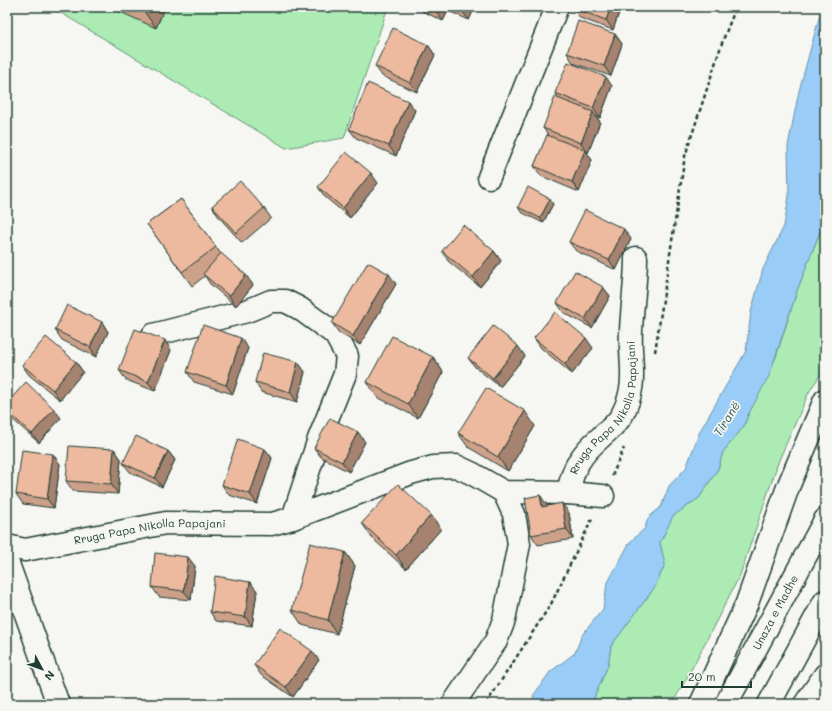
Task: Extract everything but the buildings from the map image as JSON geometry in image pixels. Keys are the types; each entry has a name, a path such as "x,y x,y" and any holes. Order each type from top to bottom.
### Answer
{"main road":[{"path":"489,177 557,7"},
{"name":"Rruga Papa Nikolla Papajani","path":"7,546 25,550 166,522 272,524 293,518 411,473 433,467 456,466 504,492 568,493 572,475 580,458 621,416 628,402 632,388 633,369 630,353 636,258"},
{"path":"153,335 247,311 270,301 285,301 299,308 335,334 347,356 345,374 319,439 293,518"},
{"path":"701,704 747,603 788,486 825,400"},
{"path":"453,704 496,641 504,620 519,544 514,514 504,492"},
{"path":"568,493 603,496"},
{"name":"Unaza e Madhe","path":"726,704 825,520"},
{"path":"7,561 58,704"},
{"path":"769,704 825,601"},
{"path":"805,704 825,675"}],"path":[{"path":"654,358 658,343 685,156 723,40 736,7"},
{"path":"486,704 551,604 603,496 625,445"}],"green space":[{"path":"51,7 388,7 344,138 286,148"},
{"path":"825,219 825,367 809,392 779,460 740,575 672,704 594,704 594,698 608,665 611,646 655,587 665,564 660,543 673,515 699,498 718,469 723,452 744,426 776,357 798,288"}],"water":[{"name":"Tiranë","path":"822,7 825,7 825,219 798,288 769,376 748,415 744,426 723,452 718,469 699,498 673,516 660,543 665,564 655,587 611,646 608,665 594,698 594,704 536,704 533,696 550,672 575,653 582,635 603,609 607,584 630,542 645,528 648,518 661,507 669,486 686,468 700,431 746,351 751,312 763,269 784,226 789,196 788,146 799,91"}]}
